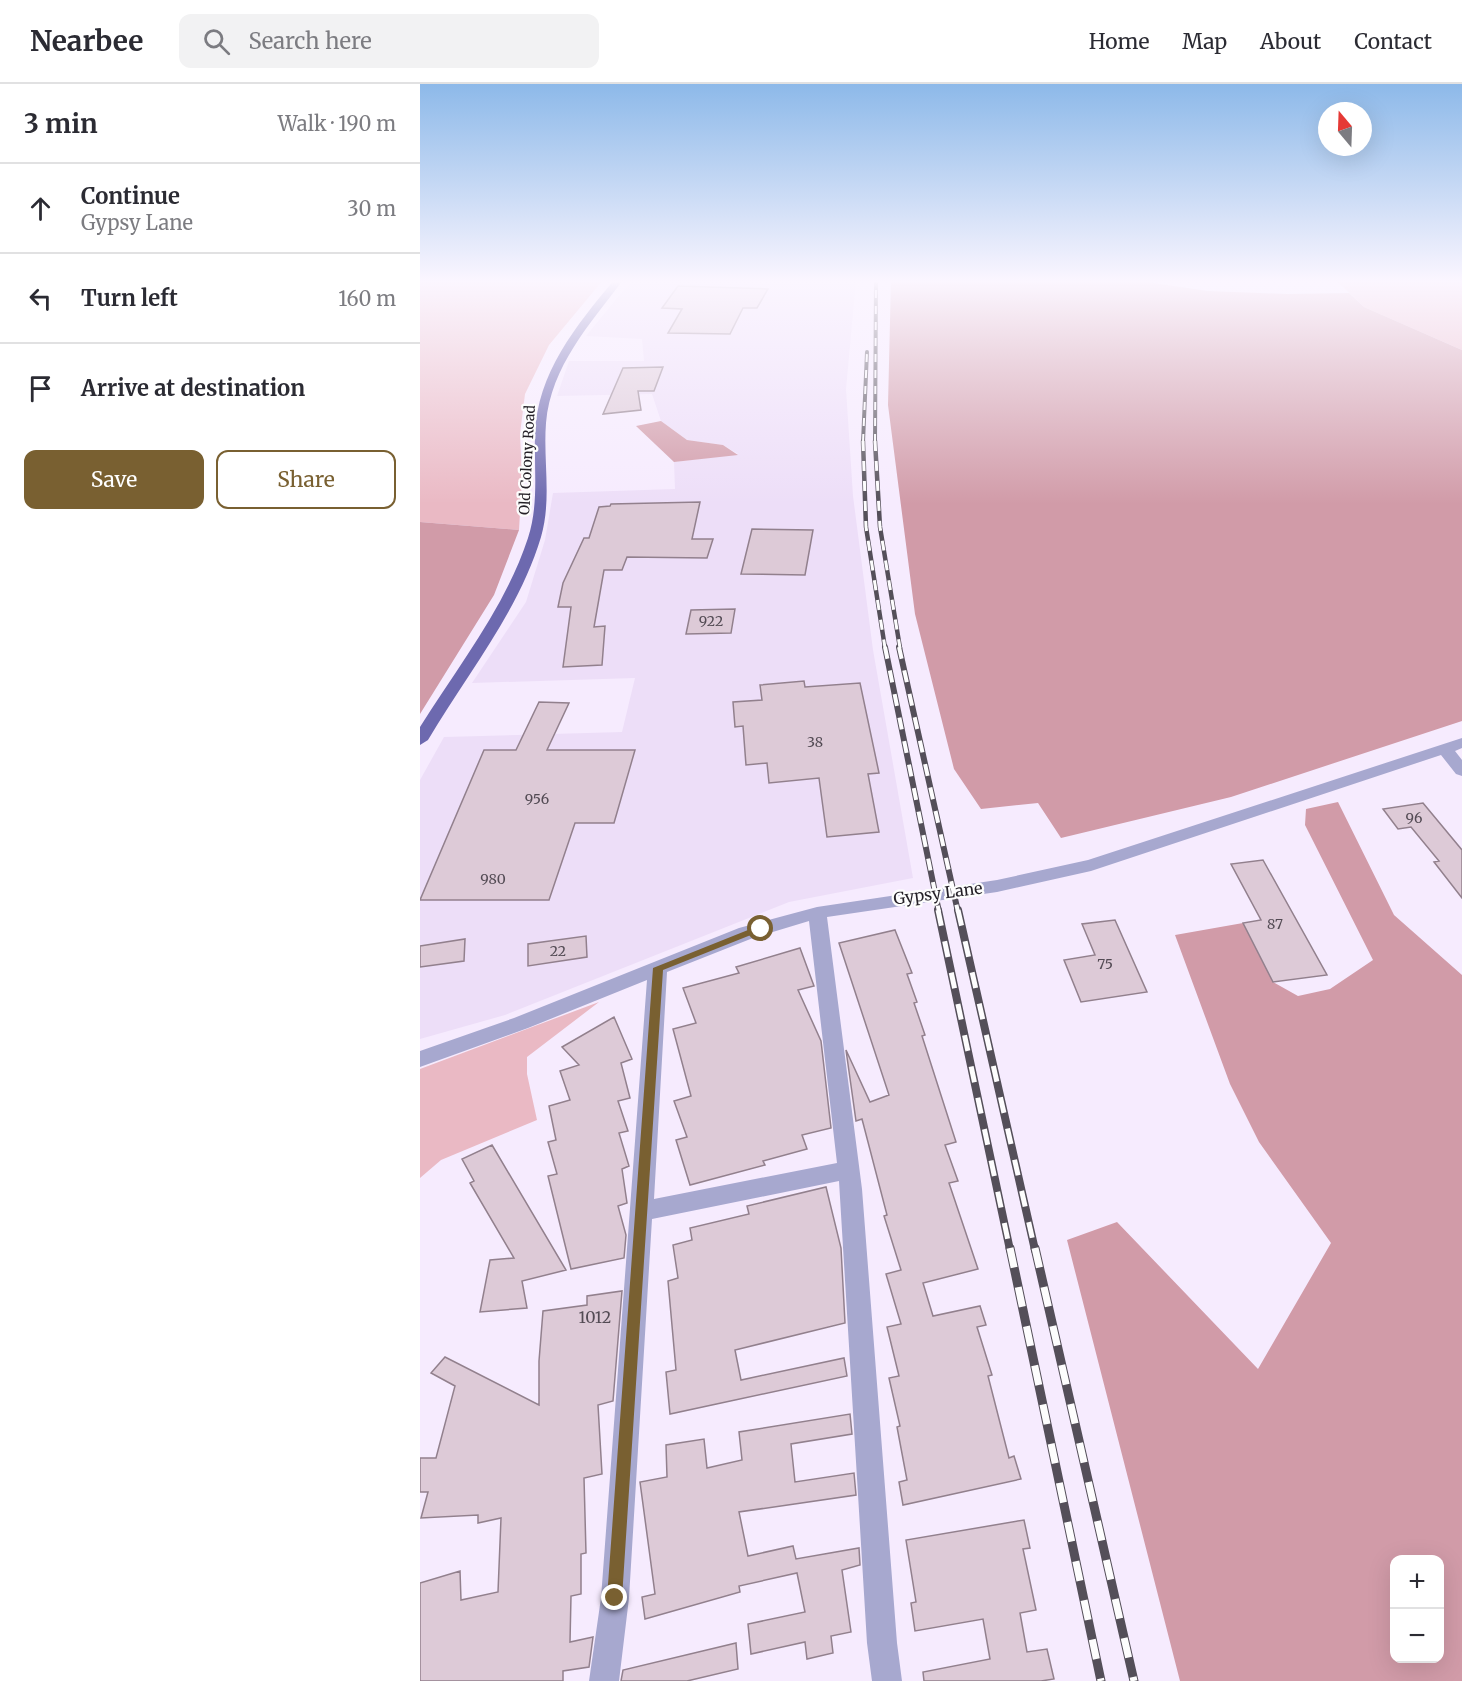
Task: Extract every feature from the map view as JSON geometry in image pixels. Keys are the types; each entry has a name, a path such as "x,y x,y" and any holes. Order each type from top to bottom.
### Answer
{"main road":[{"name":"Old Colony Road","path":"420,740 488,633 527,561 541,510 541,422 545,400 566,355"}],"street":[{"name":"Gypsy Lane","path":"420,1059 521,1023 746,933 817,913 909,896 998,886 1092,865 1462,743"},
{"path":"1445,749 1462,771"},
{"path":"817,913 849,1170 882,1643 887,1681"},
{"path":"604,1681 615,1598 658,968"},
{"path":"642,1211 849,1170"}],"shaded area":[{"path":"420,355 544,355 525,394 520,434 522,479 519,530 420,522"},
{"path":"643,355 849,355 846,389 853,496 873,650 913,878 789,902 505,1015 420,1039 420,780 444,737 622,732 635,678 472,683 526,602 545,540 553,493 675,489 674,462 738,454 723,445 687,440 661,421 652,394 557,396 569,361 644,361"},
{"path":"889,355 1462,355 1462,721 1231,797 1061,838 1038,803 981,809 954,769 915,614 888,405"},
{"path":"661,421 687,440 723,445 738,455 674,462 636,426"},
{"path":"420,522 519,530 494,595 420,714"},
{"path":"1338,802 1394,915 1462,975 1462,1681 1180,1681 1067,1240 1117,1222 1258,1369 1331,1243 1259,1142 1230,1084 1175,935 1243,923 1273,982 1298,996 1330,989 1373,960 1305,825 1306,809"},
{"path":"599,1002 527,1057 527,1074 537,1120 441,1160 420,1178 420,1069"}],"building":[{"path":"663,367 654,391 638,391 641,410 603,414 623,368"},
{"path":"700,502 692,539 713,539 707,558 627,557 622,570 604,570 594,627 605,626 602,665 563,667 571,607 558,607 563,583 584,538 589,538 599,507 611,504"},
{"path":"752,529 813,530 805,575 741,574"},
{"path":"735,609 731,633 686,634 691,610"},
{"path":"804,681 805,687 860,683 879,773 868,774 879,832 827,837 819,778 769,783 767,763 746,765 743,726 735,727 733,702 762,700 760,685"},
{"path":"539,702 569,703 547,750 635,750 614,823 575,823 549,900 420,900 484,750 516,750"},
{"path":"1423,803 1462,850 1462,898 1434,862 1439,861 1411,827 1398,829 1383,809"},
{"path":"1263,860 1327,975 1273,982 1243,923 1261,920 1231,864"},
{"path":"1115,920 1147,992 1081,1002 1064,960 1095,955 1082,924"},
{"path":"895,930 912,973 907,974 925,1035 922,1036 956,1142 945,1145 958,1181 949,1183 978,1269 923,1283 933,1316 980,1306 986,1325 977,1327 992,1375 988,1376 1009,1458 1014,1456 1021,1479 903,1505 899,1482 907,1480 897,1427 900,1426 889,1378 899,1376 887,1327 901,1324 886,1274 901,1270 884,1216 887,1215 862,1119 856,1121 846,1050 870,1102 889,1095 839,943"},
{"path":"586,936 587,957 528,966 528,944"},
{"path":"465,939 464,961 420,967 420,946"},
{"path":"800,948 814,986 798,990 821,1041 831,1128 802,1135 807,1149 763,1161 765,1165 690,1185 676,1140 687,1137 674,1101 691,1096 673,1029 696,1023 683,988 739,973 736,967"},
{"path":"614,1017 632,1059 621,1063 630,1098 618,1101 628,1131 619,1133 629,1166 622,1169 627,1203 618,1206 626,1235 624,1258 571,1269 548,1176 557,1174 548,1142 556,1140 549,1106 570,1100 560,1071 579,1065 562,1047"},
{"path":"492,1145 566,1270 522,1281 527,1308 480,1312 490,1260 514,1258 470,1183 474,1181 462,1159"},
{"path":"826,1187 841,1248 845,1323 735,1350 741,1380 844,1358 847,1376 670,1414 666,1372 676,1370 668,1281 678,1278 673,1245 692,1240 690,1228 749,1214 747,1206"},
{"path":"622,1291 613,1401 598,1405 602,1474 584,1478 586,1553 581,1554 581,1594 571,1596 570,1642 593,1637 589,1667 563,1671 563,1681 420,1681 420,1583 460,1571 461,1600 498,1592 501,1518 478,1523 478,1515 421,1518 428,1492 420,1492 420,1458 436,1458 455,1386 431,1373 445,1357 539,1405 539,1361 543,1311 587,1305 587,1296"},
{"path":"850,1414 852,1434 791,1444 795,1482 854,1473 856,1495 739,1512 748,1556 793,1546 796,1559 859,1548 860,1565 842,1570 851,1632 831,1636 833,1653 807,1659 805,1642 751,1654 748,1624 805,1612 797,1573 739,1586 740,1592 645,1619 642,1597 655,1594 640,1482 667,1477 666,1445 704,1439 707,1468 742,1460 739,1432"},
{"path":"1024,1520 1030,1548 1023,1549 1036,1610 1020,1613 1027,1652 1047,1649 1054,1679 924,1681 923,1672 990,1659 983,1619 915,1631 911,1603 916,1602 906,1540"},
{"path":"736,1643 738,1669 687,1681 621,1681 623,1670"}],"railway":[{"path":"863,442 867,355"},
{"path":"875,441 876,355"},
{"path":"875,441 880,527 900,648"},
{"path":"863,442 866,527 885,648"},
{"path":"885,647 939,912"},
{"path":"899,647 958,912"},
{"path":"938,910 1010,1250"},
{"path":"958,910 1035,1250"},
{"path":"1010,1248 1101,1681"},
{"path":"1035,1248 1134,1681"}],"route":[{"path":"615,1598 658,968 761,929"}]}
